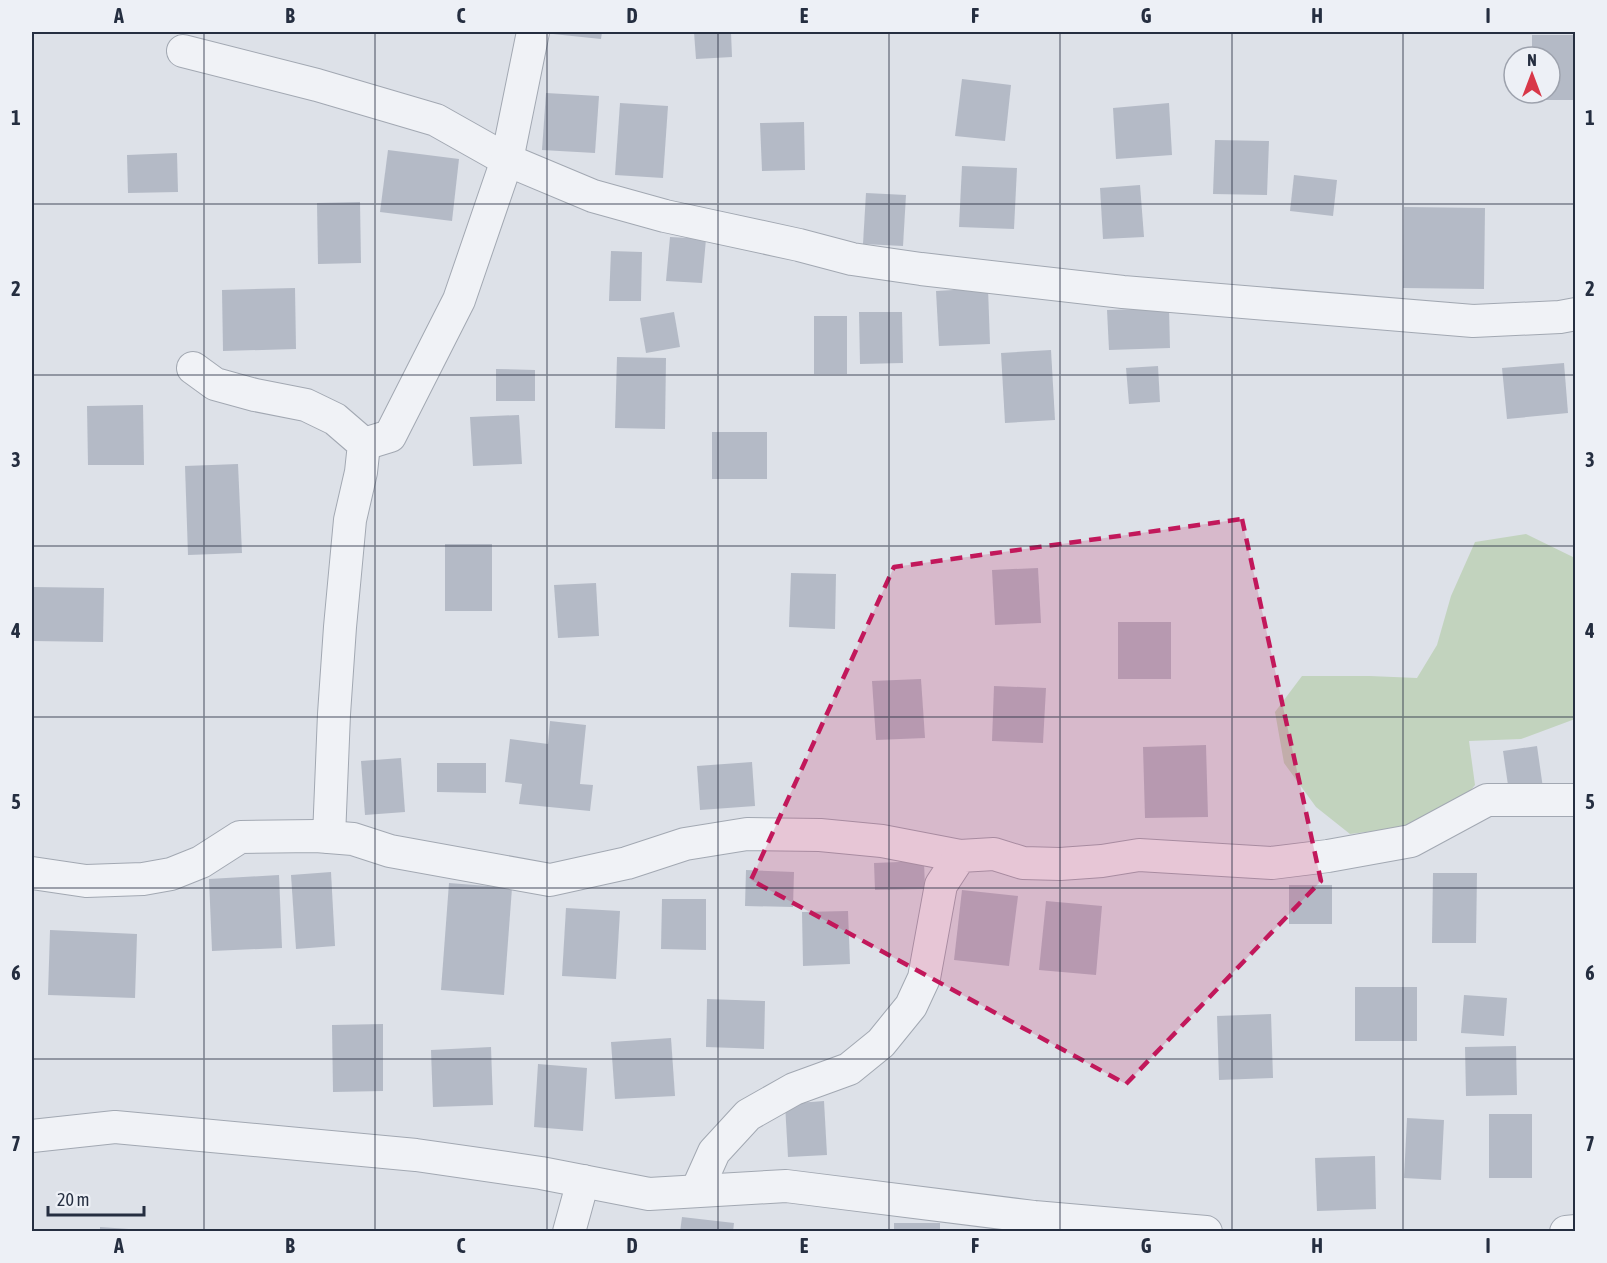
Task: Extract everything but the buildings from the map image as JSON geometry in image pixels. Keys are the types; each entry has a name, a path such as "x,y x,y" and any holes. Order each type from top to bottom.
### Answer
{"street":[{"path":"363,444 390,436 459,300 507,160 533,32"},
{"path":"183,51 317,85 436,120 507,160 593,196 665,216 799,245 852,260 1123,292 1473,321 1560,317 1575,314"},
{"path":"193,368 215,384 306,405 335,419 363,444"},
{"path":"329,837 340,627 351,520 361,472 363,444"},
{"path":"32,873 86,881 143,879 171,874 201,862 240,837 352,839 390,850 550,880 627,863 685,844 747,834 820,835 882,841 960,856 994,854 1023,863 1060,864 1139,855 1272,863 1328,856 1411,840 1487,800 1575,800"},
{"path":"697,1190 714,1152 748,1115 794,1089 849,1069 881,1043 910,1006 924,978 941,885 960,856"},
{"path":"32,1136 115,1127 416,1155 583,1181 649,1194 786,1186 984,1221 1034,1217 1206,1232"},
{"path":"569,1232 583,1181"},
{"path":"1566,1232 1575,1231"}],"highlighted area":[{"path":"1242,519 1321,881 1126,1084 751,880 894,567"}],"green space":[{"path":"1526,534 1575,558 1575,719 1521,739 1469,741 1475,785 1455,810 1430,824 1350,834 1316,807 1284,763 1275,712 1302,676 1417,678 1437,645 1451,596 1475,542"}]}
